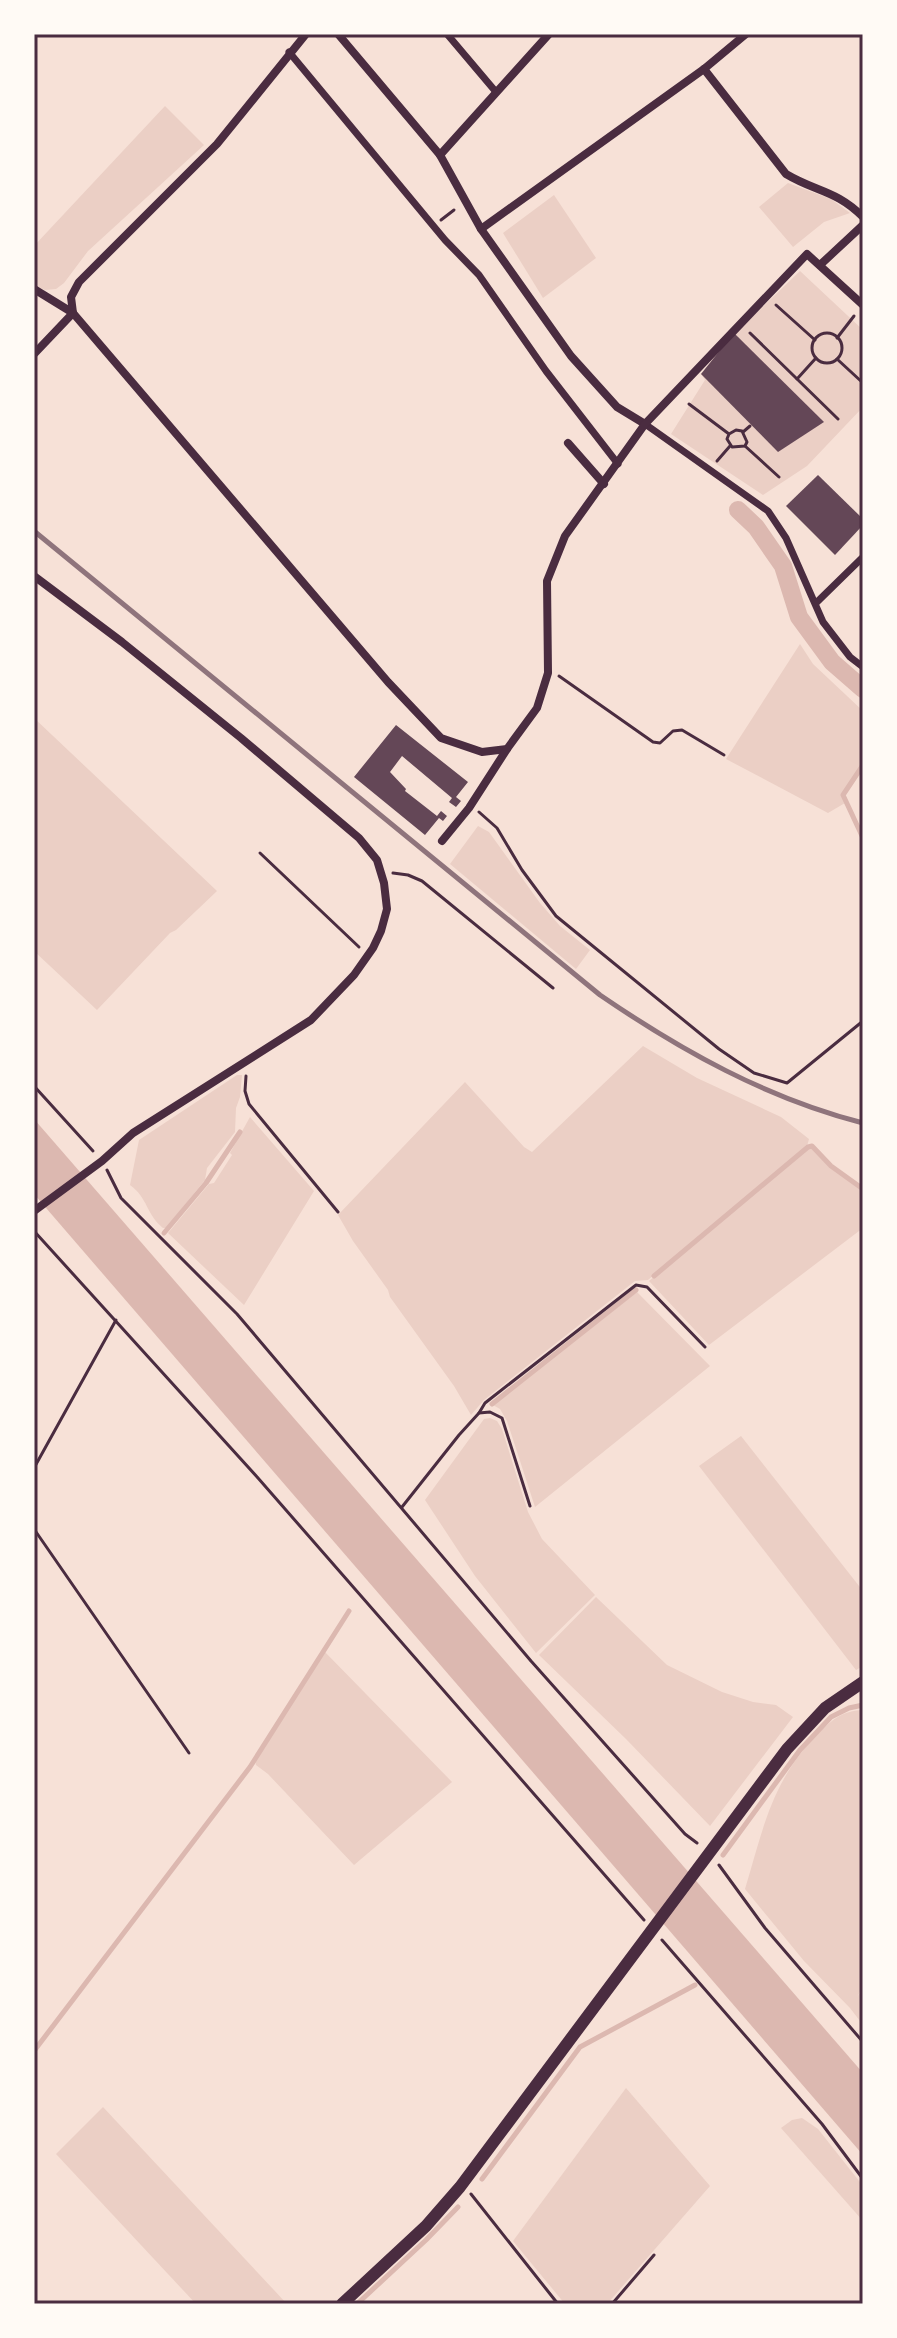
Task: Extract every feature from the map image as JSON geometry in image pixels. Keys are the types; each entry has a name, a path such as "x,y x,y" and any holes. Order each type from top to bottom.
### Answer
{"street":[{"path":"73,313 71,297 79,282 217,144 306,34"},
{"path":"338,34 440,155 481,229 594,384 617,407 768,511 786,538 823,622 850,657 863,667"},
{"path":"447,34 496,92"},
{"path":"440,155 549,34"},
{"path":"481,229 704,69 746,34"},
{"path":"289,52 445,240 476,271 546,371 618,464"},
{"path":"704,69 786,174 847,201 863,217"},
{"path":"820,265 863,225"},
{"path":"442,841 469,808 537,708 548,673 547,581 565,536 645,424 807,254 863,305"},
{"path":"34,289 73,313 388,682 441,738 482,752 507,749"},
{"path":"34,354 73,313"},
{"path":"568,443 604,484"},
{"path":"816,603 863,557"},
{"path":"34,576 218,719 359,838 377,860 387,909 381,931 368,955 332,1000 311,1020 133,1133 102,1161 34,1211"},
{"path":"342,2304 426,2226 460,2187 709,1851 806,1726 825,1708 863,1682"}],"path":[{"path":"438,222 454,210"},
{"path":"768,299 815,340"},
{"path":"837,338 855,317 846,309"},
{"path":"750,333 838,419"},
{"path":"828,334 837,338 841,346 837,359 829,363 816,358 812,349 815,340 828,334"},
{"path":"796,380 816,358"},
{"path":"837,359 863,383"},
{"path":"689,404 729,434"},
{"path":"743,432 750,426"},
{"path":"730,446 727,439 736,430 743,432 747,438 745,446"},
{"path":"730,446 745,446"},
{"path":"715,463 730,446"},
{"path":"745,446 779,477"},
{"path":"548,673 573,683 653,742 660,743 673,731 682,730 724,755"},
{"path":"469,808 482,814 497,828 522,870 556,916 719,1049 754,1073 787,1083 863,1021"},
{"path":"260,853 368,955"},
{"path":"381,874 408,875 422,881 553,988"},
{"path":"248,1061 245,1091 249,1104 338,1212"},
{"path":"34,1086 102,1161 121,1198 237,1314 531,1661 685,1834 709,1851 765,1928 863,2042"},
{"path":"34,1231 653,1930 822,2124 863,2179"},
{"path":"402,1507 485,1403 636,1285 647,1287 705,1347"},
{"path":"34,1468 116,1320"},
{"path":"479,1413 490,1412 502,1418 530,1506"},
{"path":"34,1529 189,1753"},
{"path":"460,2187 473,2195 558,2304"},
{"path":"612,2304 654,2255"}],"shaded area":[{"path":"165,106 204,145 88,251 64,283 56,289 45,290 34,285 34,246"},
{"path":"788,183 831,199 850,213 824,222 793,247 759,207"},
{"path":"554,195 596,258 543,298 503,233"},
{"path":"800,271 863,330 863,407 807,466 763,495 671,434 705,380 701,374 726,342"},
{"path":"800,644 813,664 863,711 863,762 842,795 845,803 828,813 726,759"},
{"path":"34,718 217,891 170,933 97,1010 34,951"},
{"path":"478,826 489,832 560,926 590,950 576,969 450,864"},
{"path":"643,1046 697,1078 781,1117 809,1139 807,1146 648,1280 635,1281 484,1400 471,1415 338,1215 465,1082 532,1152"},
{"path":"237,1075 242,1075 235,1132 207,1168 205,1180 163,1228 130,1185 139,1140"},
{"path":"250,1117 314,1191 244,1305 168,1233 209,1184 214,1183"},
{"path":"34,1119 863,2073 863,2155 34,1194"},
{"path":"809,1148 863,1191 863,1228 709,1345 649,1281"},
{"path":"637,1292 710,1366 535,1507 507,1421 500,1409 493,1405"},
{"path":"484,1419 497,1421 502,1429 528,1512 542,1539 595,1595 536,1653 475,1576 425,1500"},
{"path":"741,1436 863,1591 863,1666 856,1670 699,1466"},
{"path":"596,1597 667,1665 722,1692 753,1702 776,1705 793,1717 710,1826 539,1655"},
{"path":"323,1650 452,1782 354,1865 255,1761"},
{"path":"863,1710 863,1987 857,1997 863,1989 863,2025 804,1961 745,1889 770,1808 788,1771 831,1721 848,1712"},
{"path":"626,2088 710,2186 607,2304 565,2304 513,2241"},
{"path":"103,2107 287,2304 196,2304 56,2154"},
{"path":"802,2118 818,2129 863,2186 863,2221 781,2128 792,2120"}],"building":[{"path":"734,333 824,422 778,452 701,374"},
{"path":"818,475 863,519 863,525 835,555 786,506"},
{"path":"396,725 468,782 456,797 461,801 456,807 449,802 452,798 402,756 390,772 405,791 437,816 441,811 447,816 443,821 439,818 425,835 354,777"}],"waterway":[{"path":"738,510 756,527 783,566 799,617 832,662 863,689"},
{"path":"863,765 843,795 863,838"},
{"path":"164,1233 206,1183 240,1132"},
{"path":"654,1276 808,1147 812,1146 831,1166 863,1189"},
{"path":"492,1404 636,1290"},
{"path":"34,2051 250,1767 349,1611"},
{"path":"723,1855 800,1750 831,1717 863,1705"},
{"path":"482,2179 580,2047 695,1985"},
{"path":"357,2304 458,2207"}],"railway":[{"path":"34,531 600,995 726,1071 827,1113 863,1123"}]}
